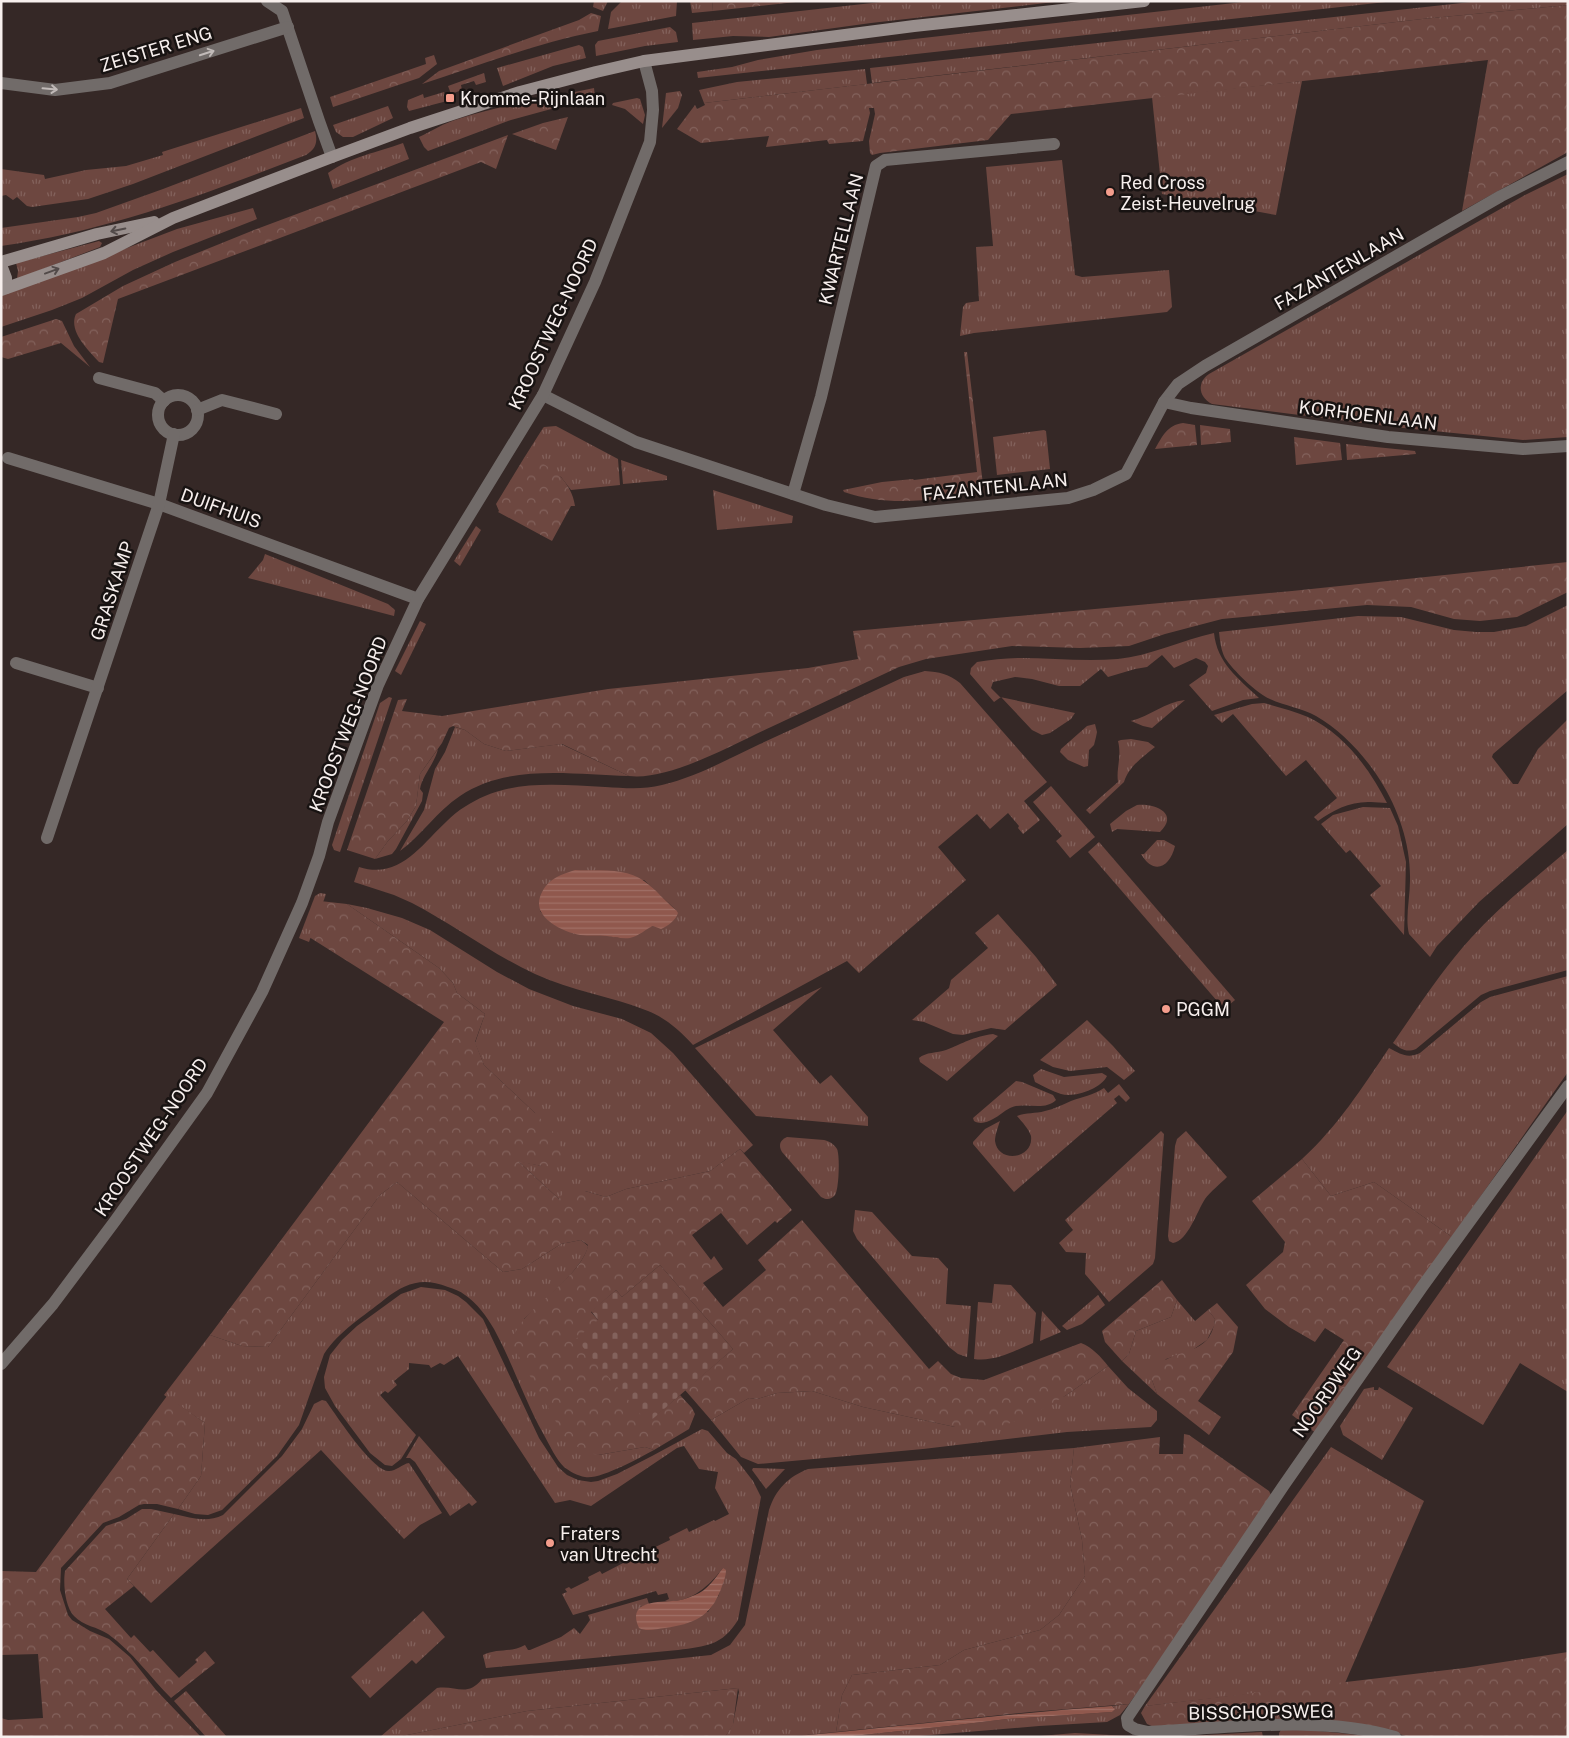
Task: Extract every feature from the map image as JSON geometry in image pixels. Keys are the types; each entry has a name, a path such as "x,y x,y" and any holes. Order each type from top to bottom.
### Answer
{"street":[{"path":"267,1 282,10 332,157"},
{"path":"4,289 104,253 173,218 410,128 520,92 596,72 644,62 914,26 1144,1"},
{"name":"ZEISTER ENG","path":"1,83 55,90 110,83 288,27"},
{"name":"KROOSTWEG-NOORD","path":"1,1364 53,1304 201,1101 257,1001 302,903 319,856 328,822 378,685 418,599 543,395 595,282 650,142 653,110 652,91 644,62"},
{"name":"KWARTELLAAN","path":"793,494 820,397 876,166 885,160 1054,144"},
{"name":"FAZANTENLAAN","path":"543,395 636,442 826,505 875,517 1068,498 1094,490 1126,474 1164,402 1178,384 1205,366 1501,196 1568,162"},
{"path":"4,289 6,278 1,263 97,234 173,218"},
{"path":"99,378 155,393 164,401"},
{"path":"183,396 194,404 197,410 196,423 192,428 181,434 174,434 164,429 160,424 158,411 164,401 170,397 183,396"},
{"path":"197,410 222,400 276,414"},
{"name":"KORHOENLAAN","path":"1164,402 1191,408 1398,438 1523,449 1568,446"},
{"name":"GRASKAMP","path":"47,838 159,504 174,434"},
{"name":"DUIFHUIS","path":"8,458 159,504 418,599"},
{"path":"16,663 98,688"},
{"name":"NOORDWEG","path":"1128,1725 1127,1718 1129,1713 1289,1478 1422,1288 1568,1086"},
{"name":"BISSCHOPSWEG","path":"1128,1725 1148,1732 1309,1725 1344,1727 1395,1737"}],"green space":[{"path":"594,1 608,1 603,11 593,7"},
{"path":"622,1 677,1 676,16 608,29 611,12"},
{"path":"690,1 712,1 713,11 692,13"},
{"path":"712,1 805,1 713,11"},
{"path":"890,1 1063,1 769,37 733,36 693,40 692,23"},
{"path":"1252,1 1395,1 698,78 697,72 817,50"},
{"path":"1480,1 1568,1 1568,5 1422,19 872,83 870,68"},
{"path":"1568,5 1568,152 1462,211 1488,60 1011,114 988,140 872,155 870,153 869,141 875,114 874,108 869,108 870,113 863,141 829,144 827,140 766,147 769,136 701,143 677,129 695,105 697,109 705,105 704,103 1422,19"},
{"path":"591,13 601,16 598,31 531,48 422,84 439,71 579,20"},
{"path":"670,27 676,32 678,42 645,46 596,56 595,45 598,41"},
{"path":"579,45 583,47 586,58 553,66 503,86 497,68"},
{"path":"434,55 437,64 419,78 333,107 330,97 426,64 425,58"},
{"path":"865,69 867,84 704,103 699,90 737,82"},
{"path":"484,73 486,82 476,85 474,81 461,85 462,90 451,94 448,86"},
{"path":"1302,81 1276,215 1162,194 1152,97"},
{"path":"594,88 595,97 511,120 428,151 419,137 448,123 475,114"},
{"path":"680,91 682,95 678,108 662,128 666,93"},
{"path":"444,92 447,101 409,111 407,107 408,100 423,94 424,98"},
{"path":"640,99 645,115 643,124 625,109 612,105 613,103"},
{"path":"388,106 393,118 353,137 343,137 336,132 333,125"},
{"path":"301,108 304,118 133,184 88,199 32,207 27,206 17,197 13,200 6,195 1,196 1,169 44,175 45,179 86,170 126,166 163,155 162,152"},
{"path":"568,117 556,150 512,134 543,123"},
{"path":"315,131 315,145 306,155 231,184 118,221 80,231 1,246 1,228 96,213"},
{"path":"508,135 496,169 481,162 118,299 103,363 99,362 80,340 75,327 74,320 76,314 123,286 175,262 254,230"},
{"path":"403,143 409,159 333,189 328,173 337,167"},
{"path":"1062,160 1075,275 1082,277 1169,270 1172,307 1167,312 960,336 963,307 966,303 979,301 976,247 993,246 986,167"},
{"path":"1568,174 1568,437 1523,440 1394,427 1212,404 1202,394 1202,381 1209,374 1525,195"},
{"path":"253,208 257,219 133,270 82,298 1,327 1,296 177,229"},
{"path":"99,241 102,243 100,247 17,279 16,263"},
{"path":"56,319 62,321 74,346 90,367 61,343 8,359 1,357 1,337"},
{"path":"964,352 967,352 984,493 931,500 896,501 861,497 844,492 843,490 882,482 977,472"},
{"path":"1183,423 1195,425 1197,445 1155,449 1169,429"},
{"path":"1200,425 1230,429 1231,442 1201,445"},
{"path":"556,426 618,459 620,485 571,490 561,477 524,458 544,427"},
{"path":"1046,431 1050,469 997,475 993,437"},
{"path":"1294,437 1340,443 1342,460 1296,465"},
{"path":"1346,444 1415,451 1416,454 1347,460"},
{"path":"527,457 544,464 559,475 570,489 573,497 575,506 571,506 552,541 498,512 496,504 524,458"},
{"path":"621,460 667,476 667,480 623,484"},
{"path":"713,490 793,516 792,523 717,530"},
{"path":"476,526 481,530 460,566 454,561"},
{"path":"265,554 388,604 395,610 394,616 248,578 263,560"},
{"path":"1568,562 1568,592 1517,617 1480,621 1454,619 1411,607 1367,605 1222,619 1129,646 1080,648 1012,646 926,659 899,667 701,760 663,773 645,776 629,776 562,744 506,751 484,744 465,730 453,726 449,728 442,743 420,774 416,806 407,821 388,841 375,859 347,850 398,700 407,699 402,711 442,716 608,689 808,668 858,659 853,631 1292,591"},
{"path":"1568,605 1568,690 1493,754 1492,757 1513,784 1518,784 1538,749 1568,719 1568,824 1479,902 1437,946 1430,957 1409,934 1407,921 1410,868 1406,842 1393,804 1380,780 1352,744 1325,722 1311,713 1264,696 1245,681 1225,658 1219,632 1358,616 1401,617 1454,630 1494,632 1526,626"},
{"path":"420,621 426,624 401,675 395,671"},
{"path":"1214,633 1219,653 1224,661 1236,677 1259,698 1243,700 1212,711 1189,685 1206,673 1208,666 1205,662 1196,658 1174,668 1162,655 1147,667 1108,677 1101,669 1080,686 1059,686 1015,677 993,682 991,688 1001,697 994,702 970,674 971,668 977,662 1014,658 1118,659 1142,655"},
{"path":"930,671 948,676 960,683 1047,782 1024,801 1040,820 1023,834 1008,813 990,829 977,814 938,847 966,880 859,973 847,961 693,1045 672,1025 655,1014 620,1001 563,985 535,974 504,958 412,903 354,882 359,867 373,870 386,869 409,858 456,813 485,796 499,791 529,786 559,785 641,788 675,782 712,767 904,677","holes":["644,880 676,910 653,926 618,938 550,922 540,911"]},
{"path":"389,697 392,698 340,852 334,850 332,845 380,703"},
{"path":"1001,697 1075,713 1071,719 1050,733 1042,735 1032,730"},
{"path":"1185,700 1152,728 1131,721 1171,703"},
{"path":"1264,703 1308,717 1333,733 1344,742 1364,765 1387,803 1356,803 1336,810 1318,821 1314,817 1337,798 1306,760 1286,776 1233,714 1222,723 1214,715 1252,704"},
{"path":"1095,724 1097,732 1094,745 1089,750 1088,766 1084,767 1068,760 1060,752 1061,749 1087,726"},
{"path":"455,727 465,730 484,744 506,751 561,744 629,776 542,773 499,779 479,786 460,796 400,851 424,810 435,769 445,752"},
{"path":"1131,739 1148,742 1155,747 1137,762 1129,771 1124,782 1090,814 1086,810 1118,782 1118,741"},
{"path":"438,749 421,784 422,801 396,849 392,854 375,859 388,841 407,821 416,806 420,774"},
{"path":"1051,786 1095,837 1070,858 1056,841 1062,836 1033,802"},
{"path":"1137,805 1157,808 1166,815 1165,825 1160,832 1117,829 1112,832 1110,824"},
{"path":"1363,807 1390,808 1398,826 1406,862 1404,935 1370,895 1381,886 1350,850 1346,853 1321,824 1333,815"},
{"path":"1157,840 1164,840 1175,846 1173,853 1165,864 1156,867 1146,861 1141,854 1144,854"},
{"path":"1099,842 1235,1000 1224,1009 1088,852"},
{"path":"1568,850 1568,970 1481,995 1416,1049 1404,1050 1393,1043 1460,950 1506,903"},
{"path":"320,893 326,894 309,942 299,938 315,896"},
{"path":"320,901 347,904 439,968 453,983 457,993 485,1014 475,1042 484,1065 559,1138 562,1157 557,1167 519,1162 559,1199 565,1190 585,1191 606,1197 626,1189 710,1171 740,1149 792,1210 777,1223 775,1221 747,1245 721,1213 692,1235 711,1260 714,1256 723,1269 703,1283 723,1307 766,1270 758,1260 802,1220 929,1369 938,1361 951,1374 961,1378 984,1380 1081,1343 1093,1350 1108,1366 1065,1396 1030,1416 996,1428 955,1427 863,1407 812,1391 777,1393 757,1399 749,1398 711,1420 685,1390 733,1349 660,1265 622,1297 616,1290 591,1312 598,1320 648,1422 680,1395 695,1414 689,1429 654,1450 645,1447 598,1455 584,1452 564,1436 513,1346 512,1338 532,1310 571,1274 585,1255 588,1245 581,1240 561,1244 522,1269 503,1272 397,1182 380,1195 268,1347 242,1346 210,1335 444,1022 309,937"},
{"path":"347,904 402,918 430,930 497,972 529,989 573,1006 622,1019 651,1033 673,1053 753,1145 744,1153 740,1149 710,1171 626,1189 606,1197 585,1191 559,1199 518,1161 542,1166 535,1113 484,1065 475,1043 485,1014 457,993 453,983 439,968"},
{"path":"998,914 1036,957 1057,985 1005,1030 991,1028 963,1035 953,1034 924,1022 912,1020 949,988 951,980 988,948 975,933"},
{"path":"1568,976 1568,1072 1452,1237 1374,1182 1331,1196 1302,1159 1338,1120 1389,1048 1408,1056 1420,1053 1481,1002 1490,997"},
{"path":"822,987 773,1030 820,1084 831,1075 868,1117 868,1126 756,1116 695,1048"},
{"path":"1087,1020 1135,1071 1124,1080 1107,1067 1070,1071 1053,1067 1040,1060"},
{"path":"993,1034 998,1036 947,1081 920,1062 919,1058 925,1055"},
{"path":"1041,1069 1064,1077 1102,1073 1107,1076 1099,1085 1087,1091 1066,1095 1035,1082 1033,1075"},
{"path":"1016,1081 1053,1095 1056,1100 1051,1104 1040,1106 1016,1106 986,1122 979,1123 974,1121 973,1118"},
{"path":"1119,1084 1130,1098 1126,1102 1119,1095 1114,1099 1117,1103 1014,1192 973,1144 985,1129 1000,1121 995,1139 998,1148 1008,1156 1022,1154 1030,1144 1031,1136 1017,1116 1052,1109 1104,1088 1108,1093"},
{"path":"1568,1110 1568,1392 1520,1363 1483,1425 1387,1367"},
{"path":"1161,1131 1164,1134 1155,1258 1153,1264 1109,1302 1085,1274 1086,1253 1066,1252 1059,1243 1073,1230 1065,1220"},
{"path":"1186,1131 1227,1177 1205,1199 1188,1231 1178,1241 1173,1243 1169,1241 1168,1236 1175,1146 1177,1139"},
{"path":"787,1137 824,1140 836,1147 839,1158 839,1172 836,1192 832,1198 825,1199 821,1197 782,1152 780,1143"},
{"path":"1302,1159 1331,1196 1374,1182 1452,1237 1317,1434 1292,1415 1344,1340 1325,1328 1315,1342 1289,1327 1265,1309 1246,1285 1283,1252 1285,1242 1252,1201"},
{"path":"397,1182 503,1272 522,1269 561,1244 581,1240 588,1246 585,1255 570,1275 524,1319 598,1455 645,1447 654,1450 620,1468 592,1477 579,1476 566,1469 556,1456 537,1422 501,1342 485,1315 474,1302 459,1291 439,1284 422,1282 407,1286 393,1293 352,1324 337,1338 324,1354 299,1425 277,1456 222,1510 208,1515 195,1514 178,1509 201,1476 205,1423 164,1395 210,1335 242,1346 268,1347 380,1195"},
{"path":"855,1210 872,1212 912,1256 938,1258 948,1269 946,1304 971,1306 967,1357 958,1354 949,1347 857,1239 853,1231"},
{"path":"660,1265 733,1349 648,1423 576,1339 598,1320 591,1311 616,1290 622,1297"},
{"path":"1162,1280 1177,1300 1171,1317 1136,1331 1129,1354 1122,1361 1105,1342 1102,1331"},
{"path":"994,1284 1011,1285 1036,1313 1033,1343 997,1357 982,1360 974,1359 978,1302 992,1303"},
{"path":"421,1287 445,1290 458,1296 483,1319 539,1438 558,1467 567,1475 578,1480 598,1481 617,1474 702,1429 708,1431 727,1453 736,1459 753,1481 761,1497 738,1620 726,1635 705,1646 678,1650 486,1668 483,1655 515,1649 525,1645 530,1650 561,1637 574,1628 580,1634 590,1620 588,1615 647,1598 649,1604 640,1607 708,1612 719,1595 723,1568 698,1592 674,1601 665,1601 669,1599 667,1593 658,1595 656,1591 573,1615 562,1594 567,1592 565,1589 569,1587 571,1589 589,1580 588,1577 600,1571 602,1574 644,1550 645,1552 670,1540 669,1537 687,1528 689,1532 729,1514 715,1488 718,1472 699,1469 684,1446 677,1448 591,1506 570,1500 555,1503 458,1356 444,1365 440,1363 431,1368 429,1365 409,1363 409,1369 394,1381 397,1385 388,1393 385,1391 380,1395 416,1435 401,1459 392,1466 385,1465 370,1453 335,1406 325,1388 324,1377 330,1355 357,1326 401,1294"},
{"path":"1098,1295 1105,1305 1082,1324 1067,1330 1062,1326"},
{"path":"1177,1300 1195,1321 1208,1310 1215,1319 1214,1326 1207,1340 1191,1351 1166,1359 1152,1380 1157,1394 1122,1361 1129,1354 1136,1331 1171,1317"},
{"path":"1217,1303 1238,1327 1233,1352 1198,1401 1221,1417 1209,1435 1157,1394 1152,1380 1152,1369 1173,1356 1197,1347 1209,1338 1215,1319 1208,1310"},
{"path":"1042,1311 1061,1332 1040,1341"},
{"path":"1108,1366 1128,1388 1157,1411 1157,1420 1151,1427 1067,1432 923,1449 758,1464 741,1457 711,1420 749,1398 757,1399 777,1393 812,1391 863,1407 955,1427 1065,1396"},
{"path":"1374,1387 1374,1390 1378,1390 1379,1387 1413,1408 1382,1460 1343,1435 1340,1426 1364,1389"},
{"path":"167,1396 205,1423 201,1476 178,1509 157,1504 144,1504 103,1523 61,1568 60,1590 68,1615 72,1620 90,1631 109,1639 130,1657 156,1690 201,1737 1,1737 1,1718 8,1720 43,1718 38,1654 1,1655 1,1571 36,1572"},
{"path":"322,1400 326,1401 364,1452 381,1468 391,1471 409,1463 442,1513 420,1525 404,1539 321,1450 151,1603 127,1579 174,1514 205,1519 223,1515 282,1456 302,1429 314,1404"},
{"path":"1184,1434 1189,1435 1269,1491 1272,1497 1271,1505 1129,1704 836,1732 842,1695 852,1675 940,1665 964,1650 1040,1630 1059,1615 1085,1576 1082,1540 1070,1484 1074,1448 1160,1437 1159,1454 1183,1454"},
{"path":"419,1436 477,1502 472,1506 469,1503 450,1516 415,1462 410,1458 406,1458"},
{"path":"1331,1447 1424,1501 1345,1683 1145,1706"},
{"path":"1074,1448 1070,1484 1082,1540 1085,1576 1059,1615 1040,1630 964,1650 940,1665 852,1675 842,1695 836,1732 787,1737 725,1737 733,1724 739,1692 738,1688 527,1711 397,1737 380,1737 437,1688 461,1690 477,1685 482,1679 711,1655 730,1645 745,1625 769,1510 775,1496 789,1480 808,1469"},
{"path":"753,1468 785,1469 766,1489 752,1470"},
{"path":"142,1509 174,1514 127,1579 134,1586 105,1609 131,1638 134,1635 150,1652 153,1650 179,1678 197,1662 195,1660 205,1651 215,1663 171,1698 117,1641 108,1634 82,1622 74,1616 65,1595 65,1571 106,1526 126,1519"},
{"path":"423,1611 445,1637 416,1664 412,1660 370,1698 351,1677"},
{"path":"1568,1652 1568,1737 1409,1737 1389,1731 1154,1727 1147,1724 1141,1713 1145,1706 1464,1668"},
{"path":"738,1688 733,1725 725,1737 397,1737 527,1711"},
{"path":"186,1691 227,1737 206,1737 174,1701"},
{"path":"1129,1704 1120,1715 1107,1722 907,1737 843,1737 1007,1719 1112,1712 1114,1707 1112,1706"},
{"path":"1281,1730 1309,1730 1378,1737 1279,1737"},
{"path":"1262,1732 1263,1737 1169,1737"},
{"path":"1075,1733 1169,1737 1028,1737"}],"shaded area":[{"path":"575,870 620,872 637,877 653,888 676,910 677,916 664,928 661,929 653,926 630,938 580,935 566,931 551,923 545,917 539,905 540,897 549,882"},
{"path":"723,1568 726,1570 726,1575 717,1599 700,1618 684,1624 652,1630 639,1628 636,1619 639,1608 650,1603 681,1600 699,1593 710,1584"},
{"path":"1112,1706 1115,1709 1112,1712 1007,1719 843,1737 787,1737 1031,1713"}],"place":[{"name":"Kromme-Rijnlaan","path":"450,98"},
{"name":"Red Cross Zeist-Heuvelrug","path":"1110,192"},
{"name":"PGGM","path":"1166,1009"},
{"name":"Fraters van Utrecht","path":"550,1543"}]}
